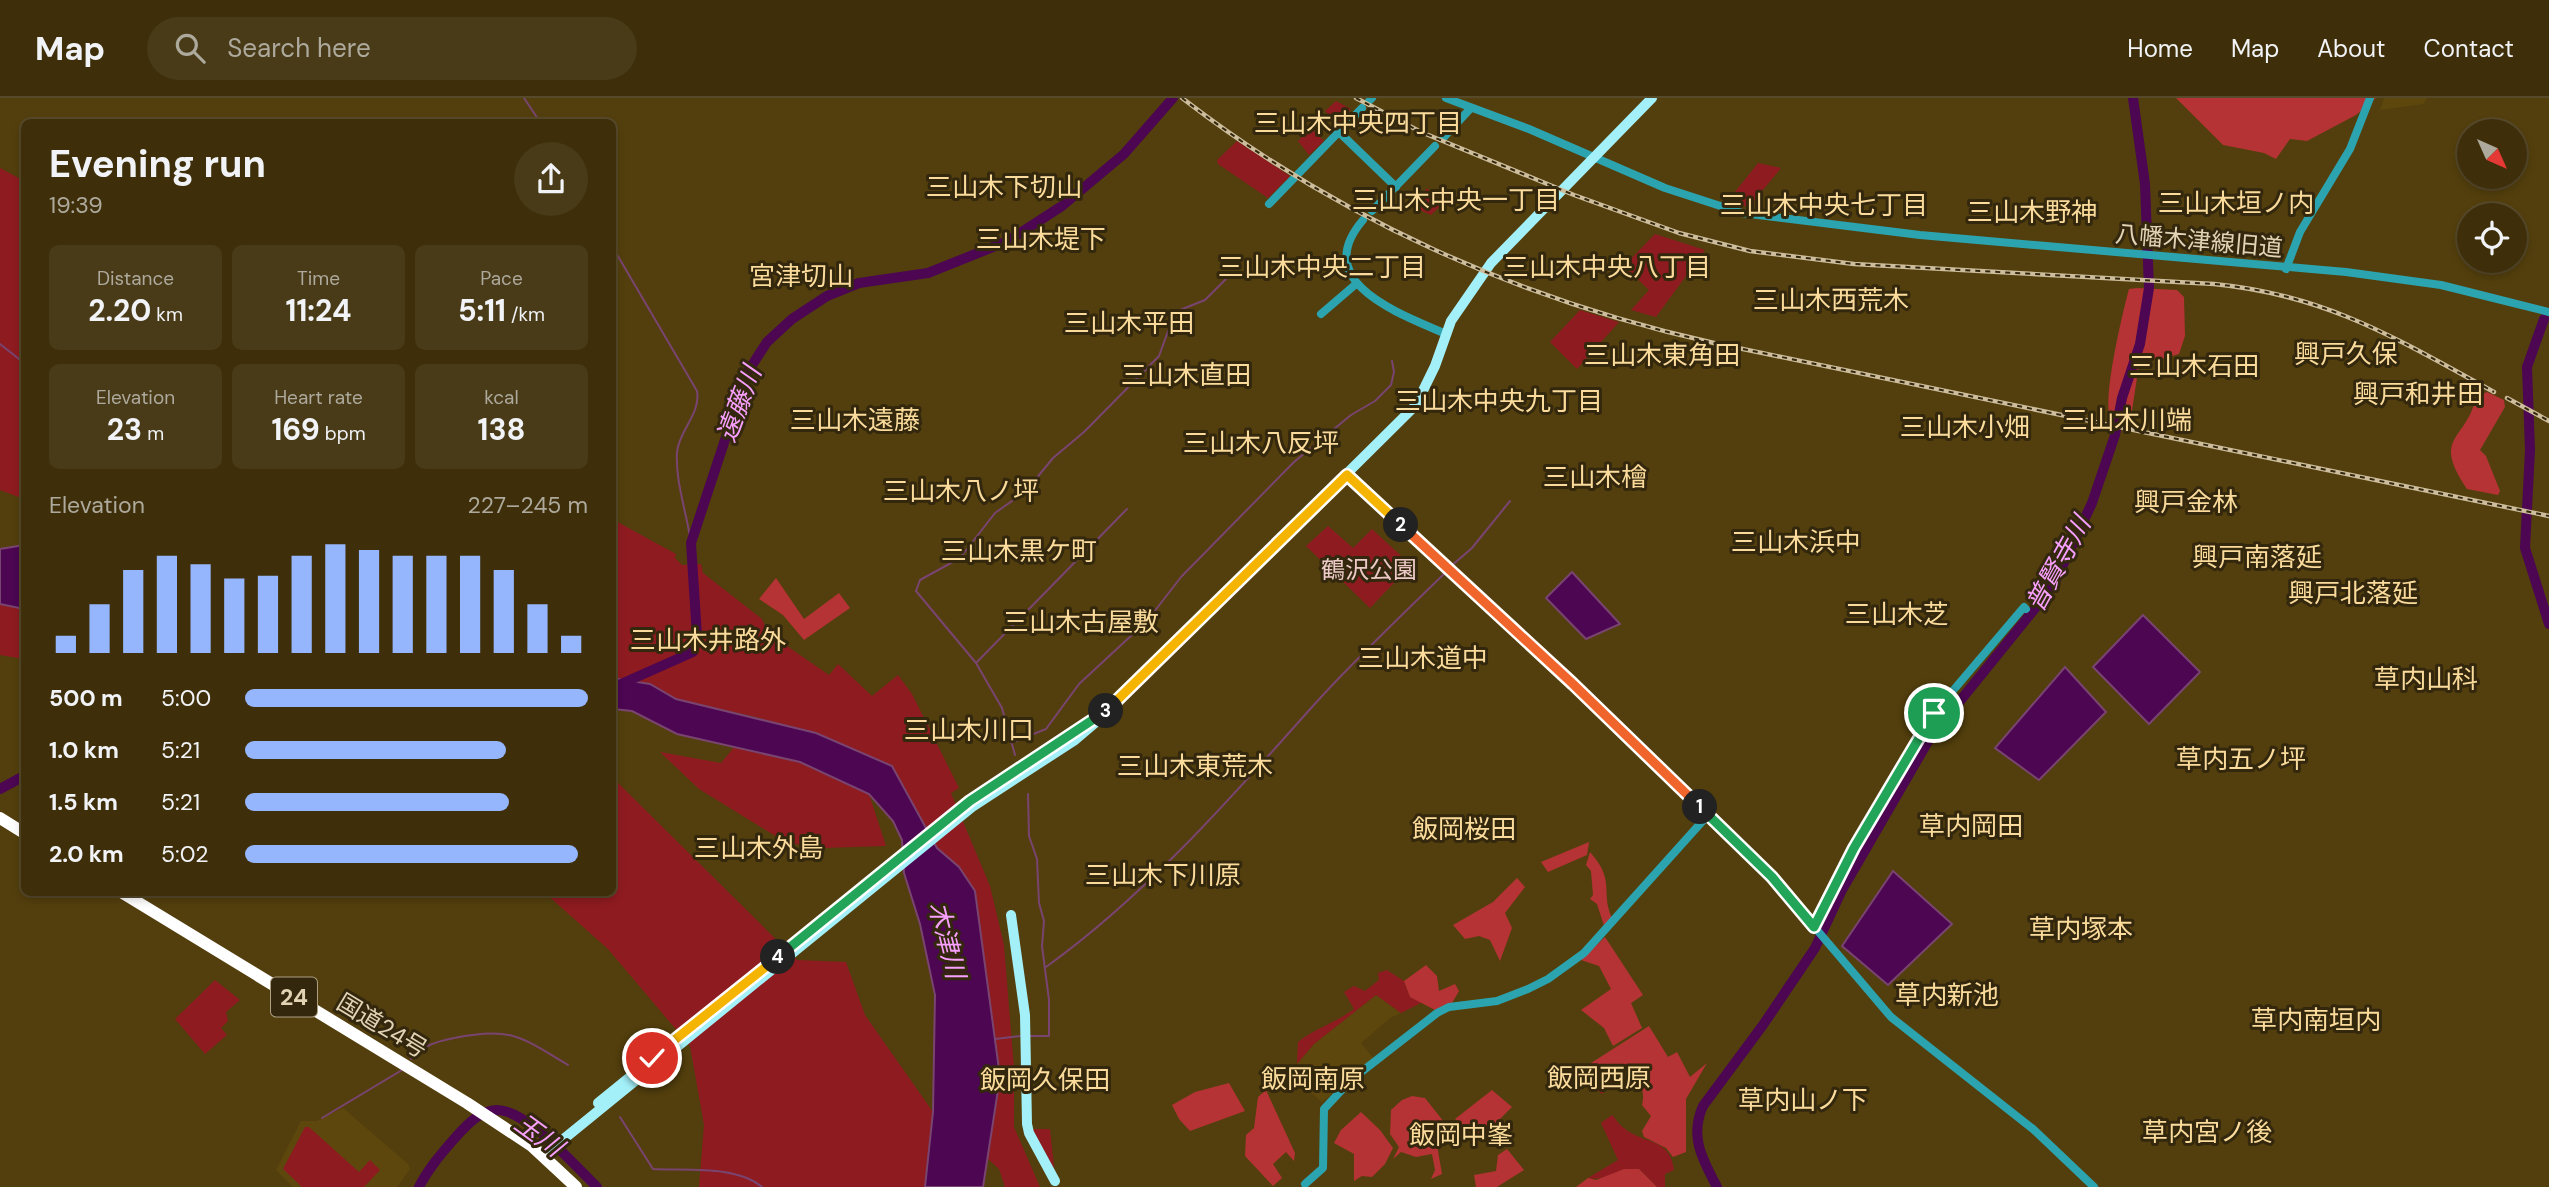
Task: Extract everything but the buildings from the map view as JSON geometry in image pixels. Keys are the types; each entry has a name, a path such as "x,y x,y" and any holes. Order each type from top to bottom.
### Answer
{"highway":[{"path":"0,818 21,831"},
{"name":"国道24号","path":"128,896 476,1109 544,1155 576,1187"}],"main road":[{"path":"544,1155 669,1049 971,804 1075,740 1108,710 1416,405 1460,306 1491,263 1651,98"},
{"path":"1011,915 1024,1015 1027,1124 1029,1133 1055,1181"}],"street":[{"name":"八幡木津線旧道","path":"1446,98 1529,129 1685,196 1742,213 1821,225 2346,272 2441,285 2549,312"},
{"path":"2286,268 2300,232 2350,149 2370,98"},
{"path":"1269,204 1362,108"},
{"path":"1443,138 1470,108"},
{"path":"1339,132 1396,187"},
{"path":"1372,211 1435,146"},
{"path":"1363,220 1352,234 1347,249 1349,272 1356,284 1370,298 1446,334"},
{"path":"1321,314 1356,284"},
{"path":"1347,475 1512,627 1772,877 1891,1017 2032,1129 2094,1187"},
{"path":"1815,928 1854,848 1934,713 2024,607 2026,609"},
{"path":"1305,1184 1323,1168 1324,1109 1351,1080 1442,1010 1497,1000 1548,979 1566,967 1604,933 1708,815"}],"shaded area":[{"path":"2176,98 2376,98 2356,115 2307,141 2290,139 2276,159 2264,153 2223,145"},
{"path":"2384,98 2427,98 2423,104 2380,110"},
{"path":"2129,289 2177,290 2184,297 2185,336 2179,354 2161,359 2140,358 2131,417 2110,417 2109,392 2118,335"},
{"path":"2487,392 2504,400 2505,407 2480,450 2486,456 2500,491 2498,495 2467,489 2452,458 2454,440 2471,412 2476,397"},
{"path":"776,578 804,619 839,593 850,608 804,640 783,615 759,599"},
{"path":"1589,842 1587,855 1548,872 1541,862"},
{"path":"1590,852 1603,871 1607,902 1613,920 1605,929 1597,904 1590,899 1593,895 1591,871 1586,865"},
{"path":"1517,878 1525,887 1505,913 1512,928 1500,961 1490,940 1479,936 1465,939 1453,925 1493,902"},
{"path":"1605,937 1643,995 1631,1003 1642,1028 1613,1046 1604,1028 1581,1010 1611,989 1599,966 1581,960"},
{"path":"1426,965 1437,976 1439,991 1455,984 1459,991 1452,1003 1435,1010 1410,997 1404,981"},
{"path":"1376,995 1401,1013 1390,1018 1361,1043 1374,1059 1322,1102 1303,1086 1297,1064 1314,1044"},
{"path":"1649,1026 1668,1057 1677,1052 1690,1077 1707,1063 1686,1099 1686,1152 1673,1157 1666,1148 1644,1137 1642,1131 1651,1116 1642,1105 1643,1092 1639,1085 1629,1075 1607,1076 1591,1063"},
{"path":"1229,1083 1245,1111 1190,1131 1179,1119 1172,1105 1195,1092"},
{"path":"1266,1090 1295,1153 1294,1161 1286,1152 1273,1164 1282,1178 1273,1186 1245,1156 1246,1135 1254,1128 1258,1097"},
{"path":"1492,1090 1512,1107 1483,1136 1478,1137 1455,1119"},
{"path":"1412,1096 1425,1098 1444,1122 1436,1139 1442,1174 1431,1179 1435,1170 1432,1154 1416,1157 1401,1152 1393,1159 1399,1147 1390,1134 1391,1110 1402,1100"},
{"path":"343,1108 408,1164 410,1169 397,1187 293,1187 276,1170 301,1121 317,1121"},
{"path":"1361,1112 1380,1130 1393,1148 1385,1164 1372,1177 1362,1176 1354,1181 1354,1154 1334,1143 1341,1130"},
{"path":"1507,1149 1524,1170 1497,1187 1476,1187 1474,1175 1496,1171 1498,1155"},
{"path":"1624,1169 1639,1169 1657,1187 1576,1187 1588,1178 1596,1180"}],"green space":[{"path":"1336,101 1351,109 1339,125 1325,111"},
{"path":"1311,128 1324,141 1309,155 1298,141"},
{"path":"1237,141 1290,176 1268,198 1218,164 1217,160"},
{"path":"1758,163 1781,168 1749,207 1727,202"},
{"path":"0,168 21,179 21,498 0,490"},
{"path":"1427,188 1443,203 1431,215 1422,211 1417,201"},
{"path":"1655,234 1705,250 1656,317 1631,310 1649,290 1624,266"},
{"path":"1580,310 1619,322 1577,369 1550,342"},
{"path":"616,521 676,554 675,558 682,565 701,564 703,573 762,619 768,633 829,675 838,664 872,696 898,675 912,694 959,788 951,793 990,886 1004,945 1014,1068 1014,1127 1040,1187 1005,1187 999,1169 987,1158 1000,1077 975,891 959,867 937,848 892,766 760,718 676,699 650,684 616,678"},
{"name":"鶴沢公園","path":"1328,526 1353,548 1372,529 1411,565 1370,608 1306,546"},
{"path":"0,604 21,608 21,658 0,655"},
{"path":"735,746 800,762 869,794 886,846 823,848 787,843 699,789 660,752 721,763"},
{"path":"616,781 797,960 846,962 865,1015 933,1112 925,1187 699,1187 704,1125 690,1046 608,949 548,896 616,896"},
{"path":"1387,970 1404,981 1410,997 1423,1002 1401,1013 1376,995 1314,1044 1297,1064 1298,1042 1354,1009 1344,992 1354,986 1365,991 1379,980 1378,973"},
{"path":"215,980 240,1000 226,1012 228,1021 221,1028 227,1035 205,1054 175,1019"},
{"path":"1591,1063 1607,1076 1619,1074 1602,1094 1593,1086 1576,1080 1566,1087 1563,1084"},
{"path":"1612,1115 1632,1133 1655,1143 1667,1152 1672,1159 1674,1170 1665,1174 1665,1187 1657,1187 1639,1169 1588,1178 1618,1160 1601,1123"},
{"path":"305,1127 309,1127 359,1172 370,1160 380,1170 364,1187 302,1187 283,1169"},
{"path":"1031,1129 1050,1129 1055,1177"}],"water":[{"path":"21,546 21,608 0,604 0,549"},
{"path":"1572,572 1620,624 1586,639 1546,598"},
{"path":"2143,615 2200,672 2149,724 2093,667"},
{"path":"2065,667 2106,712 2039,780 1995,748"},
{"name":"木津川","path":"616,679 650,684 676,699 816,733 892,766 937,848 959,867 975,891 1000,1077 983,1187 925,1187 933,1112 935,995 920,924 904,873 902,840 893,821 869,794 800,762 677,734 632,711 616,709"},
{"path":"1893,871 1952,924 1888,985 1842,946"}],"waterway":[{"path":"524,98 538,119"},
{"name":"遠藤川","path":"616,686 693,652 697,636 691,543 747,373 767,342 792,319 827,296 859,283 928,273 1008,241 1062,206 1124,154 1173,98"},
{"name":"普賢寺川","path":"1717,1187 1703,1158 1698,1138 1697,1128 1703,1106 1763,1025 1815,948 1842,890 1930,738 2041,601 2060,571 2092,503 2115,435 2122,398 2140,344 2149,288 2145,184 2133,98"},
{"path":"616,253 697,391 696,407 677,452 679,486 691,543"},
{"path":"916,591 920,580 960,558 995,513 1026,491 1053,458 1084,432 1159,356 1175,312 1205,300 1226,279"},
{"path":"2544,319 2527,367 2530,450 2525,548 2549,624"},
{"path":"0,344 21,361"},
{"path":"1011,743 1046,729 1079,684 1147,621 1181,577 1294,462 1351,415 1375,401 1391,385 1394,372 1392,361"},
{"path":"1450,567 1472,548 1510,501"},
{"path":"976,663 1127,509"},
{"path":"1046,967 1083,939 1152,878 1218,811 1344,672 1447,571"},
{"path":"916,591 976,663 1002,708 1015,755"},
{"path":"0,789 21,778"},
{"path":"1028,794 1029,836 1037,859 1039,903 1044,921 1042,946 1049,1000 1049,1036 1029,1036"},
{"path":"411,1059 425,1047 435,1043 489,1033 526,1041 568,1065"},
{"path":"995,1039 1020,1036"},
{"path":"322,1118 402,1070"},
{"name":"玉川","path":"419,1187 435,1162 467,1125 478,1116 497,1110 509,1112 536,1129 597,1187"},
{"path":"620,1117 653,1169 725,1172 739,1175 762,1187"}],"railway":[{"path":"1182,98 1242,142 1368,217 1434,250 1572,304 1714,343 2549,516"},
{"path":"1356,98 1421,132 1574,195 1679,233 1750,251 1854,264 2214,284 2254,290 2292,298 2360,322 2494,392"},
{"path":"2507,398 2549,421"}],"district":[{"name":"三山木中央四丁目","path":"1358,123"},
{"name":"三山木下切山","path":"1004,187"},
{"name":"三山木中央一丁目","path":"1456,200"},
{"name":"三山木垣ノ内","path":"2236,203"},
{"name":"三山木中央七丁目","path":"1824,205"},
{"name":"三山木野神","path":"2032,212"},
{"name":"三山木堤下","path":"1041,239"},
{"name":"三山木中央二丁目","path":"1322,267"},
{"name":"三山木中央八丁目","path":"1607,267"},
{"name":"宮津切山","path":"801,276"},
{"name":"三山木西荒木","path":"1831,300"},
{"name":"三山木平田","path":"1129,323"},
{"name":"興戸久保","path":"2346,354"},
{"name":"三山木東角田","path":"1662,355"},
{"name":"三山木石田","path":"2194,366"},
{"name":"三山木直田","path":"1186,375"},
{"name":"興戸和井田","path":"2418,394"},
{"name":"三山木中央九丁目","path":"1499,401"},
{"name":"三山木遠藤","path":"855,420"},
{"name":"三山木川端","path":"2127,420"},
{"name":"三山木小畑","path":"1965,427"},
{"name":"三山木八反坪","path":"1261,443"},
{"name":"三山木檜","path":"1595,477"},
{"name":"三山木八ノ坪","path":"961,491"},
{"name":"興戸金林","path":"2186,502"},
{"name":"三山木浜中","path":"1796,542"},
{"name":"三山木黒ケ町","path":"1019,551"},
{"name":"興戸南落延","path":"2257,557"},
{"name":"興戸北落延","path":"2353,593"},
{"name":"三山木芝","path":"1897,614"},
{"name":"三山木古屋敷","path":"1081,622"},
{"name":"三山木井路外","path":"708,640"},
{"name":"三山木道中","path":"1423,658"},
{"name":"草内山科","path":"2426,679"},
{"name":"三山木川口","path":"969,730"},
{"name":"草内五ノ坪","path":"2241,759"},
{"name":"三山木東荒木","path":"1195,766"},
{"name":"草内岡田","path":"1971,826"},
{"name":"飯岡桜田","path":"1464,829"},
{"name":"三山木外島","path":"759,848"},
{"name":"三山木下川原","path":"1163,875"},
{"name":"草内塚本","path":"2081,929"},
{"name":"草内新池","path":"1947,995"},
{"name":"草内南垣内","path":"2316,1020"},
{"name":"飯岡西原","path":"1599,1078"},
{"name":"飯岡南原","path":"1313,1079"},
{"name":"飯岡久保田","path":"1045,1080"},
{"name":"草内山ノ下","path":"1803,1100"},
{"name":"草内宮ノ後","path":"2207,1132"},
{"name":"飯岡中峯","path":"1461,1135"}],"route":[{"path":"652,1058 970,801 1108,710 1347,475 1581,691 1772,877 1814,927 1854,848 1934,713"}]}
